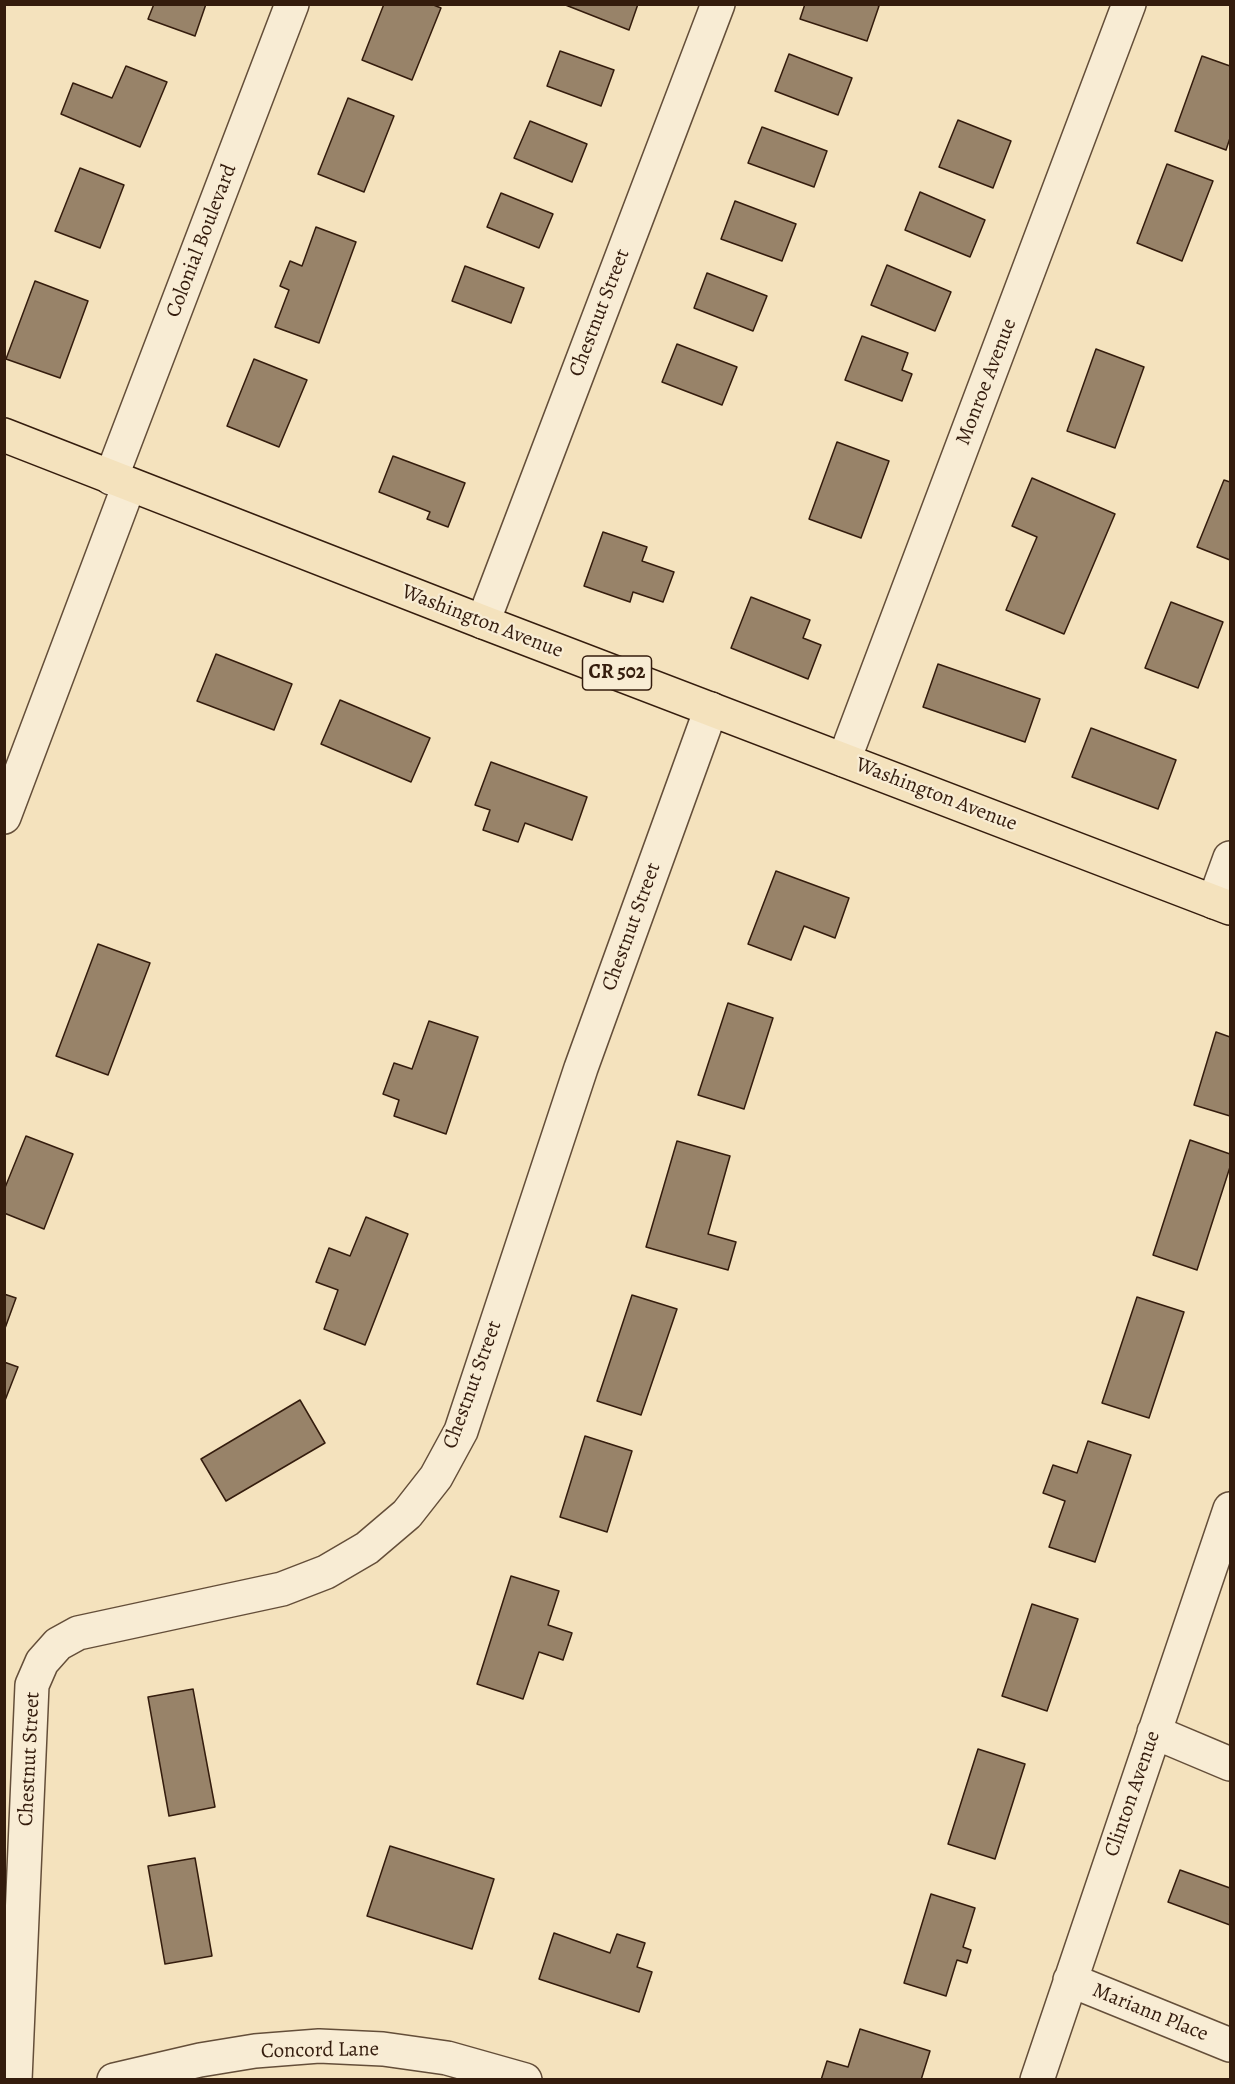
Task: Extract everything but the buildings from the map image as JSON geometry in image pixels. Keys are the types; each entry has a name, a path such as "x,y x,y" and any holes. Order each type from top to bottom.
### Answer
{"main road":[{"name":"Washington Avenue","path":"4,435 120,482 1222,905"}],"street":[{"name":"Colonial Boulevard","path":"4,817 120,482 292,4"},
{"name":"Chestnut Street","path":"483,622 718,4"},
{"name":"Monroe Avenue","path":"844,760 1129,4"},
{"name":"Chestnut Street","path":"15,2079 32,1685 42,1662 58,1644 78,1633 282,1589 326,1572 375,1542 407,1514 436,1477 461,1431 581,1068 711,709"},
{"path":"1222,905 1230,858"},
{"name":"Clinton Avenue","path":"1037,2079 1230,1509"},
{"path":"1154,1732 1230,1764"},
{"name":"Mariann Place","path":"1070,1980 1230,2045"},
{"name":"Concord Lane","path":"114,2079 211,2058 255,2051 319,2046 383,2049 447,2058 525,2079"}]}
